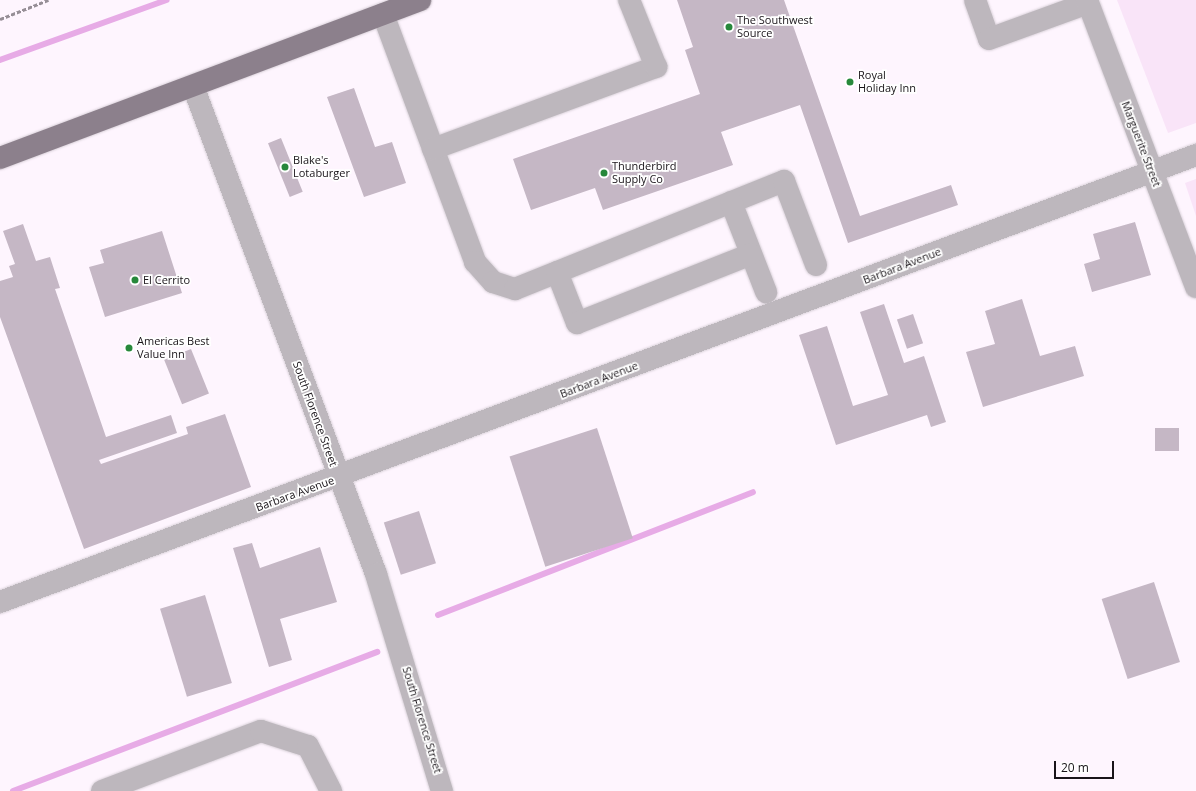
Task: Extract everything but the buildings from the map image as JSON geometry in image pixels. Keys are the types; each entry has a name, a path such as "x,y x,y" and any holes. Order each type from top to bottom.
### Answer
{"main road":[{"path":"0,158 420,0"}],"street":[{"path":"433,149 656,67 629,0"},
{"path":"976,0 989,39 1087,1"},
{"name":"Marguerite Street","path":"1087,1 1151,171 1190,256 1196,287"},
{"path":"383,14 475,262 493,282 515,289 784,181 816,265"},
{"name":"South Florence Street","path":"193,86 378,582 442,791"},
{"name":"Barbara Avenue","path":"0,602 339,478 1196,155"},
{"path":"731,202 766,292"},
{"path":"557,272 577,323 751,254"},
{"path":"102,791 260,731 308,746 331,791"}],"path":[{"path":"0,19 48,0"}],"shaded area":[{"path":"1117,0 1196,0 1196,123 1168,133"},
{"path":"1196,179 1196,216 1185,183"}],"waterway":[{"path":"0,60 167,0"},
{"path":"438,615 753,492"},
{"path":"13,791 377,652"}],"place":[{"name":"The Southwest Source","path":"729,27"},
{"name":"Royal Holiday Inn","path":"850,82"},
{"name":"Blake's Lotaburger","path":"285,167"},
{"name":"Thunderbird Supply Co","path":"604,173"},
{"name":"El Cerrito","path":"135,280"},
{"name":"Americas Best Value Inn","path":"129,348"}]}
